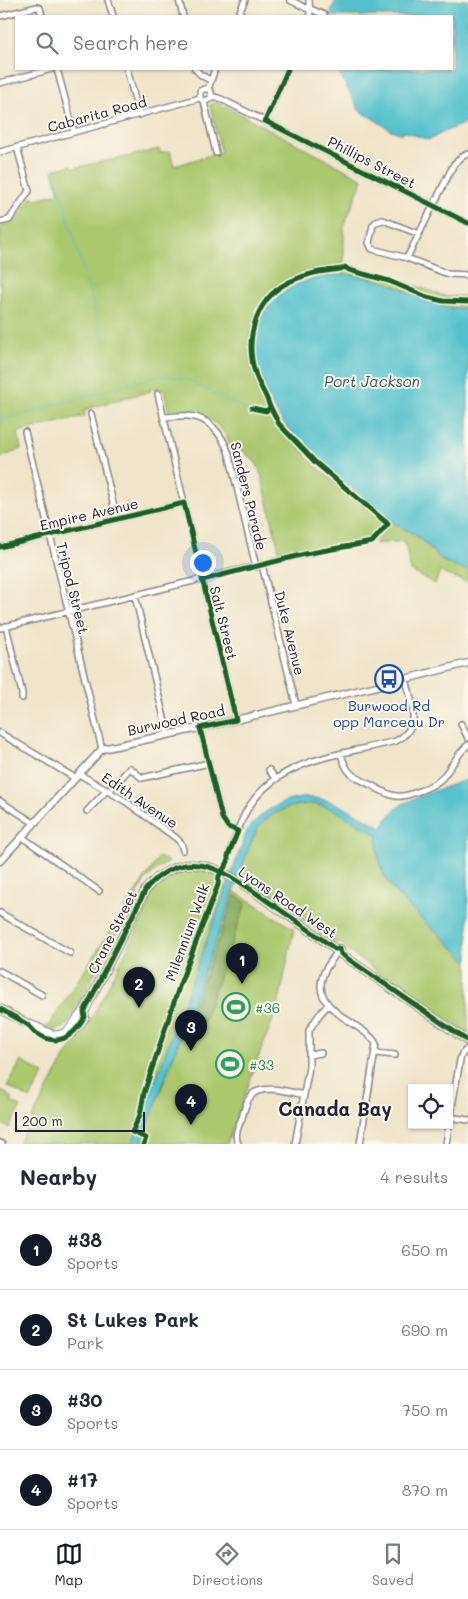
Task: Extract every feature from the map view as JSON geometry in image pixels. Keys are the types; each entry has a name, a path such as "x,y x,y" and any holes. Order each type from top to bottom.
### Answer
{"main road":[{"name":"Crane Street","path":"0,1009 29,1026 37,1027 53,1035 62,1034 71,1028 84,1012 132,915 146,889 152,882 171,869 187,864 208,866 227,875"},
{"name":"Lyons Road West","path":"227,875 337,953 468,1041"}],"street":[{"path":"108,0 113,15"},
{"path":"178,0 183,15"},
{"path":"238,15 245,0"},
{"path":"290,0 300,2 310,13 324,15"},
{"path":"309,0 310,13"},
{"path":"0,16 37,7 40,8 42,15"},
{"path":"0,84 49,70"},
{"path":"57,70 74,132"},
{"path":"127,70 139,115"},
{"path":"196,70 210,80"},
{"path":"202,99 210,100 212,96 208,89 215,70"},
{"path":"265,121 288,70"},
{"path":"208,89 200,92 216,153"},
{"name":"Phillips Street","path":"212,96 468,223"},
{"name":"Cabarita Road","path":"0,152 202,99"},
{"path":"0,222 9,220 29,191 17,148"},
{"path":"407,258 454,164 468,154"},
{"path":"419,234 384,220 373,225 369,243 372,249 407,258 448,274 468,275"},
{"name":"Salt Street","path":"158,394 236,720"},
{"path":"91,414 116,519"},
{"name":"Sanders Parade","path":"164,418 189,416 198,418 213,426 224,440 259,566"},
{"name":"Tripod Street","path":"24,432 102,749"},
{"name":"Empire Avenue","path":"0,547 184,503"},
{"path":"22,698 3,627 305,554"},
{"name":"Duke Avenue","path":"259,566 296,706"},
{"path":"135,596 168,734"},
{"name":"Burwood Road","path":"102,749 236,720 468,664"},
{"path":"228,856 247,810 275,778 306,763 396,741 407,733 411,727 413,715 406,680"},
{"path":"461,724 468,738"},
{"path":"200,728 222,818 228,827 238,831"},
{"name":"Edith Avenue","path":"0,732 77,776 108,790 176,838 181,843 183,850"},
{"path":"341,754 344,767 352,776 389,795 398,797 440,781 468,745"},
{"path":"1,858 102,749"},
{"path":"87,811 130,768 142,778 209,764"},
{"path":"269,770 275,778"},
{"path":"0,802 34,823"},
{"path":"22,837 99,891"},
{"path":"0,912 70,953"},
{"path":"337,953 325,970 321,980 321,990 328,1005 372,1037 376,1044 360,1144"},
{"path":"0,971 42,995"},
{"path":"295,1144 304,1095 309,1054 309,1030 318,1015 328,1005"},
{"path":"453,1100 460,1060 462,1054 468,1048"},
{"path":"309,1054 321,1053"},
{"path":"375,1054 395,1055"},
{"path":"238,1144 236,1138 237,1129 250,1096 265,1089 304,1095"},
{"path":"453,1118 468,1120"},
{"path":"446,1144 448,1129"}],"green space":[{"path":"216,101 363,179 344,226 344,264 379,273 447,297 468,296 468,308 449,308 388,283 367,277 344,274 343,265 301,273 280,284 262,304 255,319 250,337 250,355 253,372 269,407 291,437 318,468 381,519 385,526 374,540 307,552 302,549 280,554 261,474 256,463 242,450 233,452 223,432 210,420 192,414 169,412 164,390 150,388 151,391 84,410 85,416 18,432 21,449 0,458 0,227 12,223 32,196 36,199 59,193 53,170 72,165 73,168 159,149 160,153 170,151 174,166 221,152 210,105"},
{"path":"392,520 419,538 443,561 455,567 468,570 468,582 440,571 435,584 411,571 404,541 375,544"},
{"path":"313,804 339,812 379,835 378,854 380,865 393,890 468,961 468,1034 348,951 343,944 334,942 238,875 254,834 264,820 287,808"},
{"path":"159,857 169,862 157,869 144,882 67,1025 62,1029 56,1030 44,1028 48,1026"},
{"path":"194,868 212,874 226,888 132,1144 18,1144 67,1054 87,1027 142,920 155,887 176,872"},
{"path":"234,891 294,929 278,1007 227,1144 141,1144"},
{"path":"235,895 246,903 198,1036 185,1031"},
{"path":"21,1061 44,1074 30,1099 7,1086"},
{"path":"2,1091 13,1098 11,1102 21,1107 9,1128 0,1122 0,1094"}],"water":[{"path":"336,0 468,0 468,122 429,140 403,131 402,134 391,130 359,110 338,70 453,70 453,15 332,15 331,11"},
{"name":"Port Jackson","path":"344,274 367,277 388,283 449,308 468,308 468,570 441,559 416,535 391,520 319,462 292,433 267,397 254,357 255,337 261,318 276,298 286,290 307,281"},
{"path":"468,779 468,961 395,892 383,873 378,849 378,835 322,805 297,805 270,816 259,826 249,847 141,1144 132,1144 247,831 254,822 265,812 280,804 294,799 308,798 332,802 382,827 392,813 402,805"}],"waterway":[{"path":"55,172 104,342"},
{"path":"0,419 157,376 184,378 254,414 279,417"}],"cycle path":[{"path":"288,70 265,121 468,223"},
{"path":"252,408 266,411 270,408 252,362 252,333 256,319 262,306 271,295 282,286 296,279 345,267 349,270 389,281 427,297 443,301 468,302"},
{"path":"202,580 305,554 372,542 388,524 315,462 279,424 271,408"},
{"name":"Milennium Walk","path":"0,547 184,503 236,720 200,728 222,818 228,827 238,831 228,856 228,862 219,876 218,885 180,984 144,1093 140,1115 132,1132 146,1138 144,1144"},
{"path":"0,1009 51,1040 58,1040 70,1035 85,1017 84,1012 146,889 157,878 176,867 199,865 220,871 241,882 335,949 340,949 341,954 468,1041"}],"place":[{"name":"Burwood Rd opp Marceau Dr","path":"389,679"},
{"name":"#38","path":"242,984"},
{"name":"#36","path":"236,1007"},
{"name":"St Lukes Park","path":"139,1008"},
{"name":"#30","path":"191,1051"},
{"name":"#33","path":"230,1064"},
{"name":"#17","path":"191,1125"}],"district":[{"name":"Canada Bay","path":"335,1108"}]}
